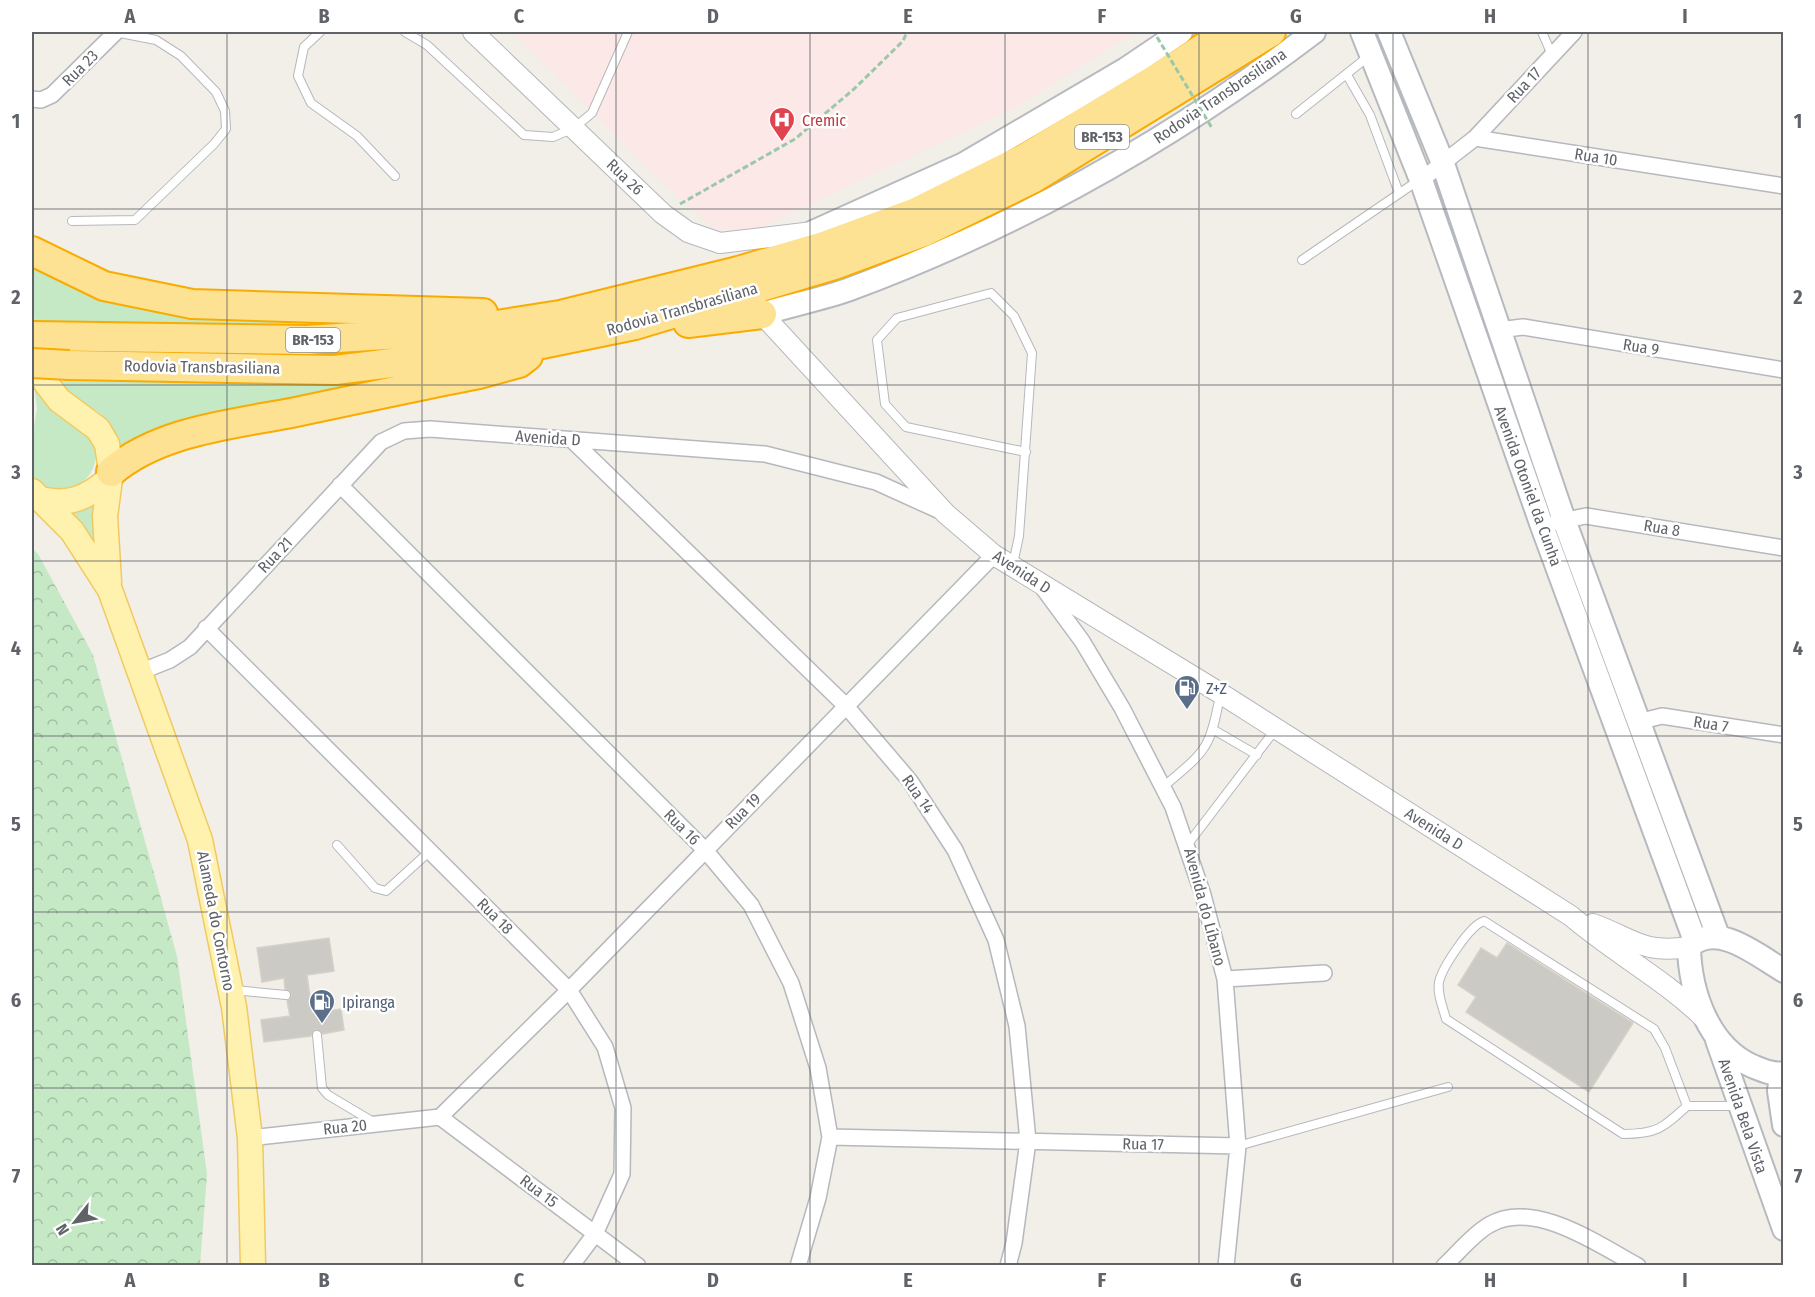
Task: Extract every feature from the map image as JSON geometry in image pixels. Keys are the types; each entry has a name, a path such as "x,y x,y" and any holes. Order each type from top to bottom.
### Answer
{"highway":[{"name":"Rodovia Transbrasiliana","path":"32,336 306,340 466,330 560,315 738,271 824,246 914,213 1024,158 1228,32"},
{"name":"Rodovia Transbrasiliana","path":"32,363 335,370 537,345 635,325 834,265 926,231 1032,179 1271,32"},
{"path":"738,271 813,232"},
{"path":"32,251 104,286 192,304 560,315"},
{"path":"635,325 680,324 762,314"},
{"path":"110,476 139,452 161,443 207,430 499,369 519,363 537,345"}],"main road":[{"path":"813,232 964,164 1126,69 1180,32"},
{"name":"Rodovia Transbrasiliana","path":"762,314 848,290 940,253 1075,187 1172,131 1314,32"},
{"name":"Avenida Otoniel da Cunha","path":"1362,32 1373,53 1421,180 1692,944 1690,967 1694,988 1711,1029"},
{"name":"Avenida Otoniel da Cunha","path":"1389,32 1442,161 1564,520 1718,936"},
{"name":"Alameda do Contorno","path":"32,347 46,383 59,400 98,429 107,444 110,476 105,516 110,590"},
{"path":"36,495 71,502 94,492 110,476"},
{"name":"Alameda do Contorno","path":"36,495 72,531 110,590 200,840 230,990 250,1138 253,1266"},
{"path":"1692,944 1706,936 1718,936 1749,950 1784,971"},
{"path":"1711,1029 1748,1064 1766,1072 1782,1074 1779,1091 1784,1125"},
{"name":"Avenida Bela Vista","path":"1711,1029 1784,1229"}],"street":[{"name":"Rua 23","path":"34,98 52,95 116,32"},
{"name":"Rua 26","path":"473,32 663,214 688,232 720,243 813,232"},
{"name":"Rua 17","path":"1475,138 1574,32"},
{"path":"1421,180 1442,161 1475,138"},
{"name":"Rua 10","path":"1475,138 1784,186"},
{"path":"762,314 946,514"},
{"name":"Rua 9","path":"1498,330 1523,327 1784,370"},
{"name":"Avenida D","path":"404,431 430,429 765,454 876,482 946,514 994,555 1012,567 1220,693 1571,916 1598,939 1666,983 1711,1029"},
{"name":"Rua 21","path":"140,672 170,660 190,646 381,442 404,431"},
{"name":"Rua 14","path":"572,440 846,706 910,781 948,840 996,940 1017,1026 1028,1142 1014,1243 1008,1266"},
{"name":"Rua 16","path":"340,485 705,850 751,905 791,983 818,1068 830,1137 818,1198 798,1266"},
{"name":"Rua 8","path":"1542,526 1586,516 1784,548"},
{"name":"Rua 19","path":"440,1117 570,990 994,555"},
{"name":"Avenida do Líbano","path":"1042,585 1088,651 1122,708 1163,787 1188,844 1225,980 1238,1146 1226,1266"},
{"name":"Rua 18","path":"206,628 570,990 605,1047 623,1108 622,1174 596,1234 570,1266"},
{"name":"Rua 7","path":"1638,722 1662,716 1784,735"},
{"name":"Avenida D","path":"1571,916 1604,928 1636,945 1654,950 1692,944"},
{"path":"1225,980 1324,973"},
{"name":"Rua 20","path":"250,1138 440,1117"},
{"name":"Rua 15","path":"440,1117 638,1266"},
{"name":"Rua 17","path":"830,1137 1238,1146"},
{"path":"1444,1266 1489,1225 1514,1215 1557,1223 1638,1266"}],"lane":[{"path":"72,221 135,220 214,144 226,129 225,111 216,92 181,56 156,40 116,32"},
{"path":"320,32 304,47 298,76 311,103 357,136 395,176"},
{"path":"405,32 427,45 524,135 553,136 574,128 592,113 628,32"},
{"path":"1542,32 1552,55"},
{"path":"1296,114 1373,53"},
{"path":"1347,75 1370,116 1399,194"},
{"path":"1302,260 1421,180"},
{"path":"1012,567 1019,536 1026,452 1032,352 1014,316 991,293 897,318 877,340 885,404 906,427 1026,452"},
{"path":"1163,787 1204,751 1214,730 1220,693"},
{"path":"1214,730 1257,755"},
{"path":"1188,844 1275,730"},
{"path":"337,845 375,888 386,891 430,851"},
{"path":"1687,1106 1665,1048 1654,1029 1484,921 1469,931 1440,980 1438,994 1446,1019 1623,1134 1649,1134 1669,1122 1687,1106 1740,1106"},
{"path":"230,990 286,995"},
{"path":"317,1035 322,1088 328,1095 377,1124"},
{"name":"Rua 17","path":"1238,1146 1448,1087"}],"path":[{"path":"663,214 795,139 854,89 903,41 907,32"},
{"path":"1157,37 1212,128"}],"shaded area":[{"name":"Cremic","path":"513,32 1136,32 1014,108 755,230 715,230 658,178"}],"green space":[{"path":"32,256 81,284 380,318 383,327 36,323 32,313"},
{"path":"32,369 95,445 95,463 88,476 77,486 61,494 35,485 32,479 32,439 37,408"},
{"path":"60,381 391,384 116,458 112,433 104,417 89,406 66,395"},
{"path":"95,501 98,553 71,515"},
{"path":"32,548 38,554 93,655 177,956 207,1174 200,1265 32,1265"}],"building":[{"path":"329,938 334,971 307,975 312,1013 341,1009 344,1030 323,1034 316,1029 311,1036 264,1042 261,1020 290,1016 287,1001 292,995 285,989 284,978 262,982 257,948"},
{"path":"1507,943 1633,1023 1589,1092 1466,1012 1476,997 1458,985 1481,948 1497,958"}],"place":[{"name":"Cremic","path":"782,143"},
{"name":"Z+Z","path":"1187,711"},
{"name":"Ipiranga","path":"322,1025"}]}
